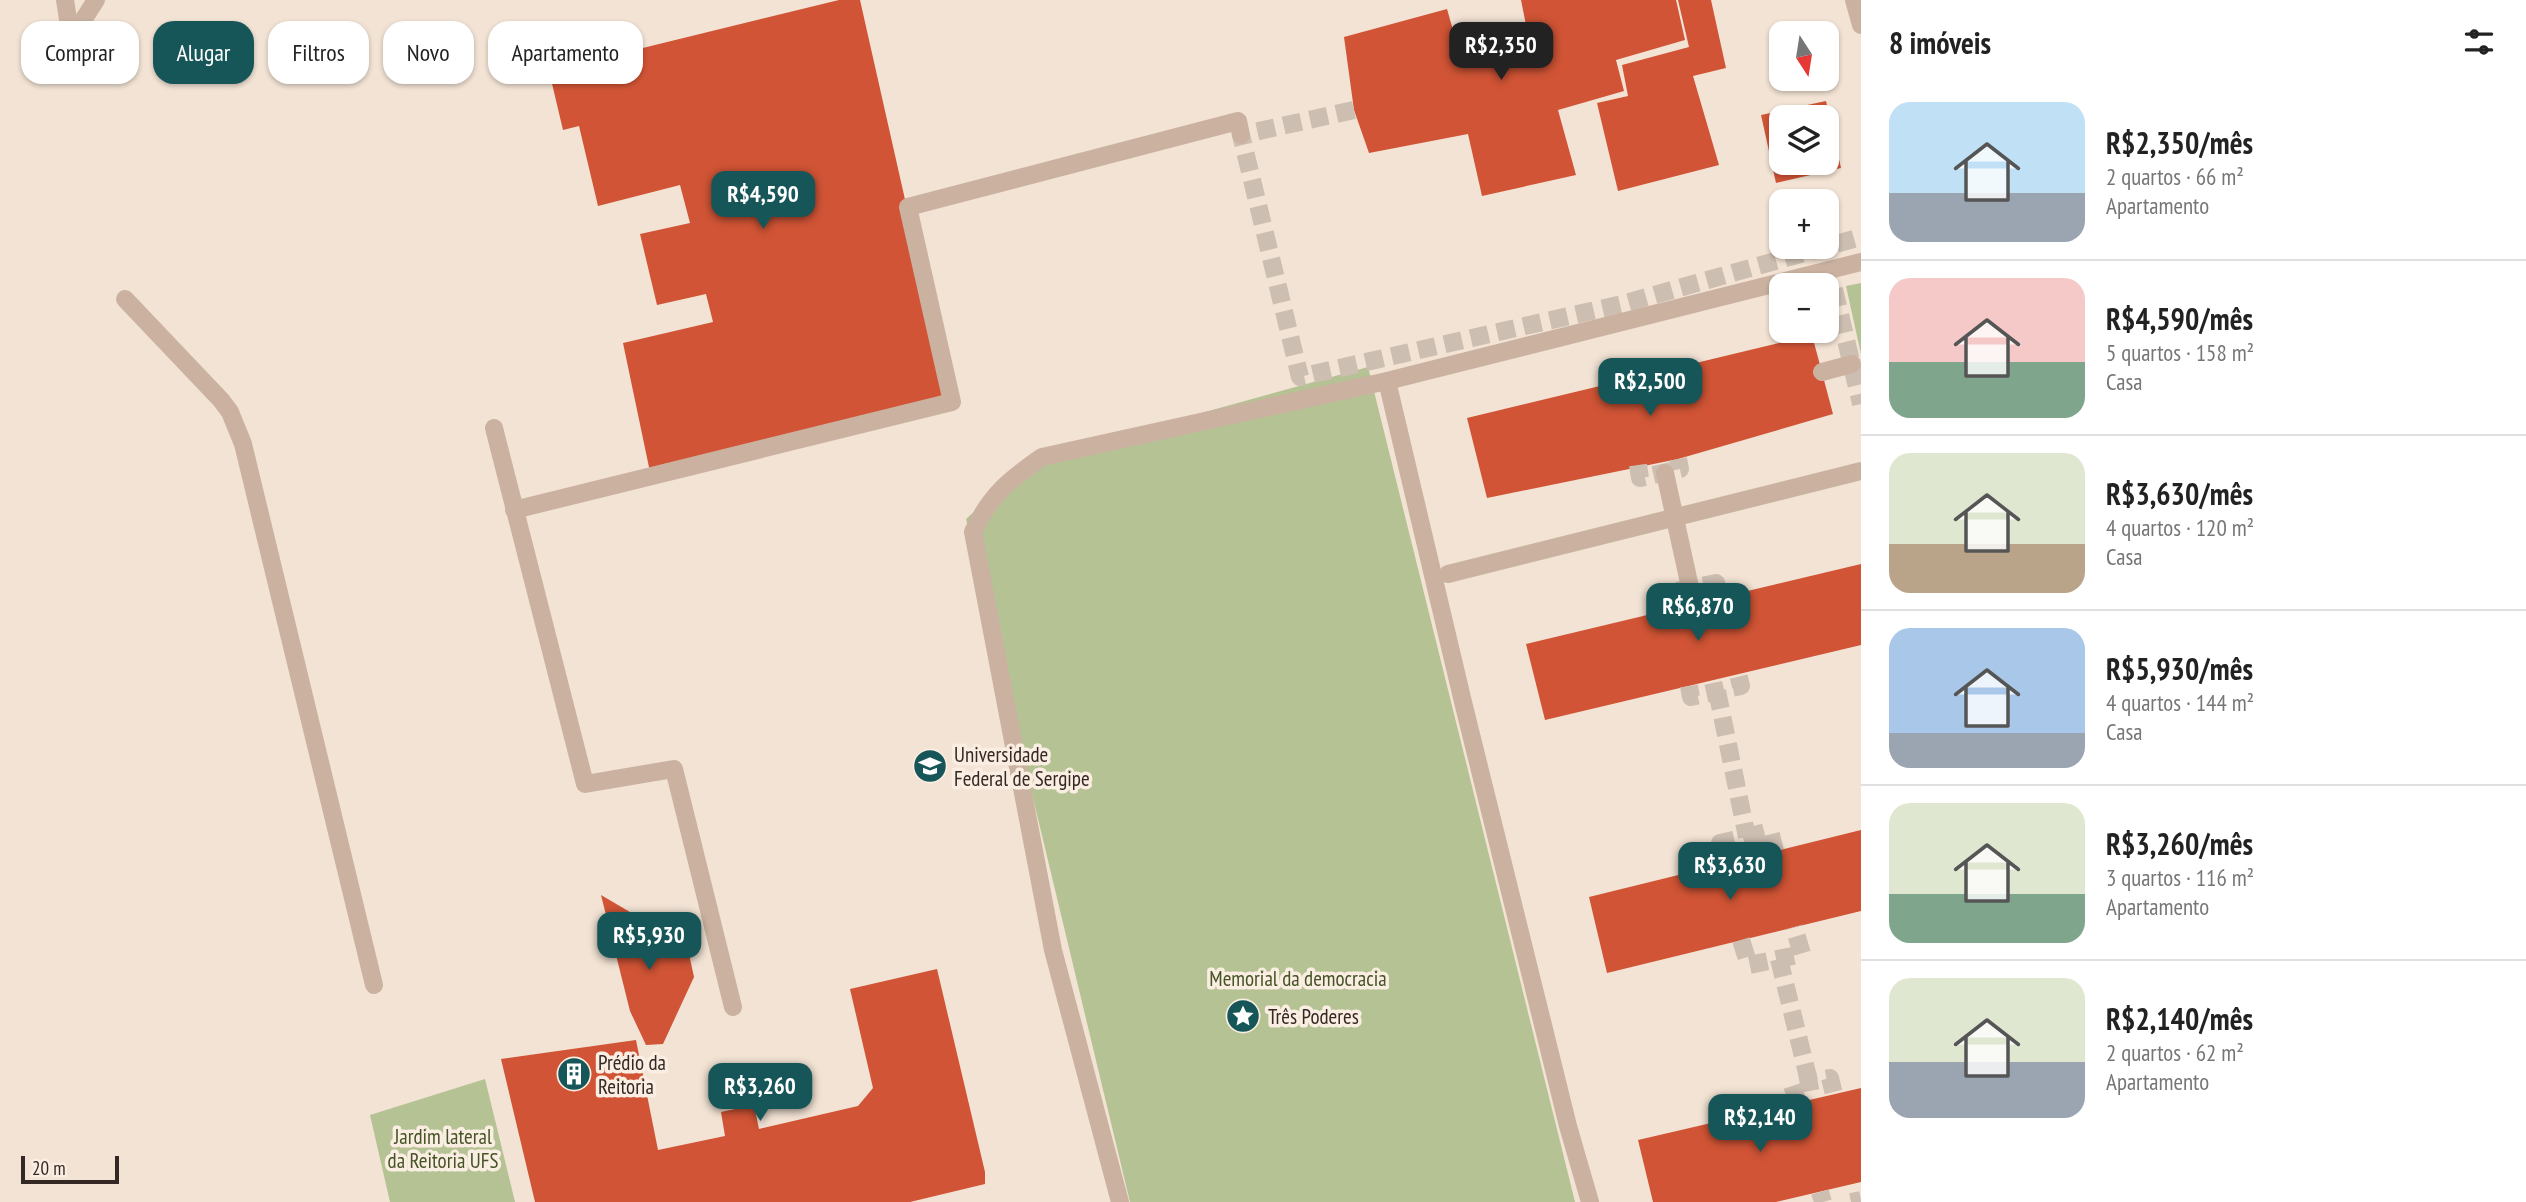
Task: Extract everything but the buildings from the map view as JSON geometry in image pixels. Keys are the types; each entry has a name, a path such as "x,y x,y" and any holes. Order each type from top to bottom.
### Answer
{"street":[{"path":"65,0 71,39 96,0"},
{"path":"1854,0 1861,25"},
{"path":"514,510 952,402 908,207 1238,121 1241,135"},
{"path":"1121,1202 1053,950 973,532 985,507 1007,482 1042,457 1387,380 1861,262"},
{"path":"125,299 222,400 243,444 374,985"},
{"path":"1822,372 1852,364"},
{"path":"1387,380 1568,1126 1590,1202"},
{"path":"494,428 585,784 674,769 733,1007"},
{"path":"1448,574 1861,471"},
{"path":"1665,473 1690,587"}],"green space":[{"path":"1861,283 1861,354 1846,286"},
{"name":"Memorial da democracia","path":"1368,367 1575,1202 1130,1202 966,519 1007,482 1042,457"},
{"name":"Jardim lateral da Reitoria UFS","path":"485,1079 515,1202 390,1202 370,1115"}],"tunnel":[{"path":"1354,110 1241,135 1300,377 1622,304 1861,237"},
{"path":"1839,310 1861,404"},
{"path":"1638,465 1640,478 1680,469 1678,459"},
{"path":"1672,609 1667,593 1716,583 1720,598"},
{"path":"1689,686 1691,697 1741,686 1738,674"},
{"path":"1717,691 1747,837 1720,843 1724,864"},
{"path":"1747,837 1770,831 1775,851"},
{"path":"1741,940 1749,965 1802,954 1794,927"},
{"path":"1779,959 1809,1081"},
{"path":"1798,1103 1792,1085 1830,1078 1834,1094"},
{"path":"1820,1192 1823,1202"},
{"path":"1851,1202 1861,1200"}],"place":[{"name":"Universidade Federal de Sergipe","path":"930,766"},
{"name":"Três Poderes","path":"1243,1016"},
{"name":"Prédio da Reitoria","path":"574,1074"}]}
